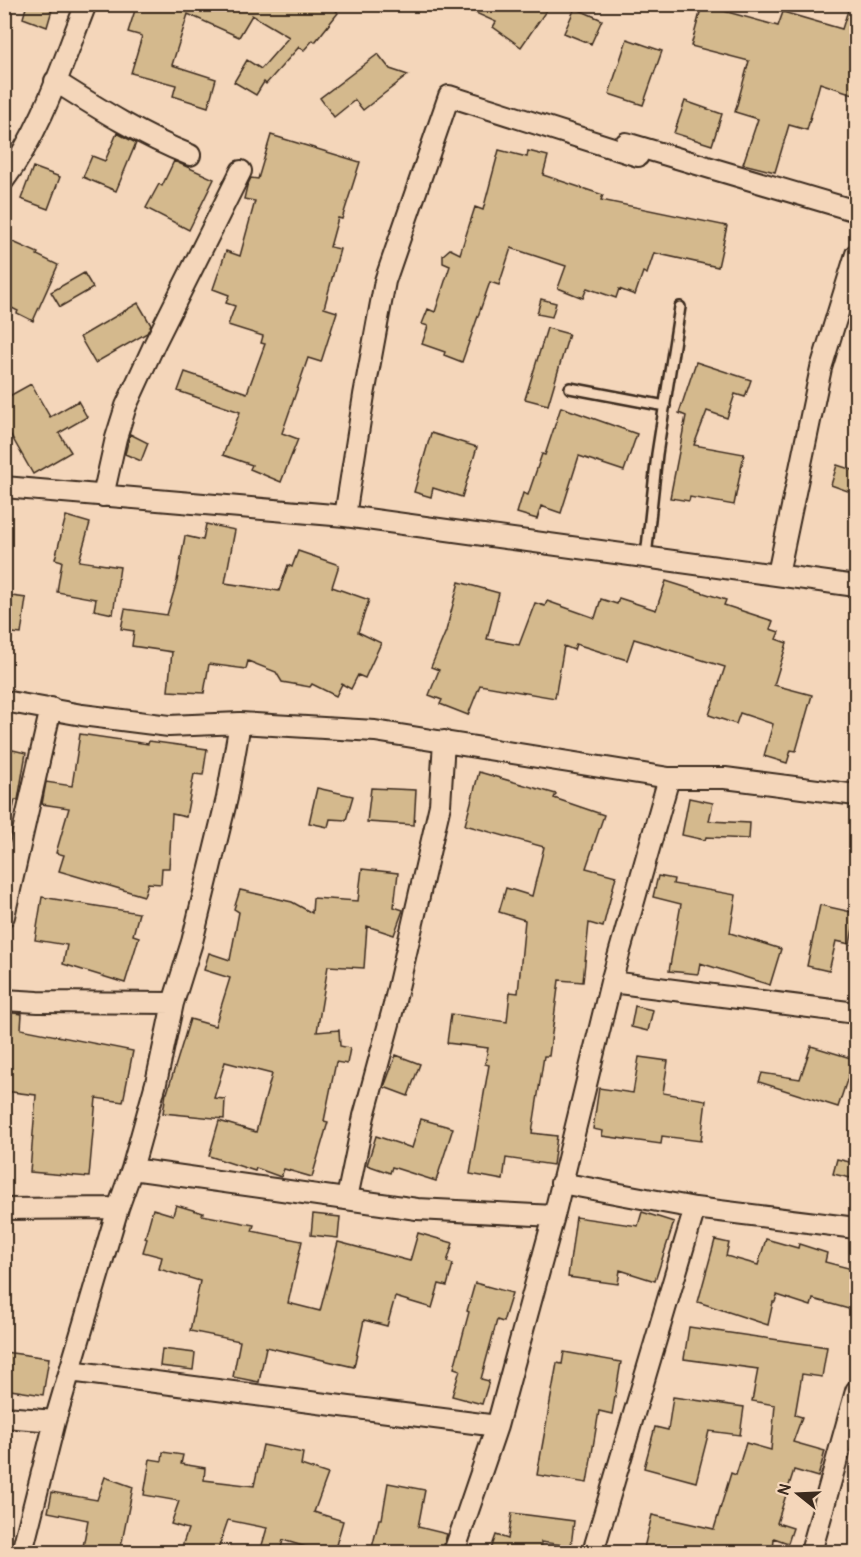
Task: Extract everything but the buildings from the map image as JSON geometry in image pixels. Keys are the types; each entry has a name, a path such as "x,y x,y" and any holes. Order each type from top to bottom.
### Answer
{"street":[{"path":"4,180 21,158 33,133 86,4"},
{"path":"55,81 112,118 156,141 190,155"},
{"path":"345,516 385,281 449,96 639,156"},
{"path":"610,138 856,212"},
{"path":"103,496 126,406 241,171"},
{"path":"777,574 820,368 856,254"},
{"path":"4,487 345,516 856,586"},
{"path":"4,701 82,715 169,726 240,723 375,731 669,778 725,778 856,795"},
{"path":"4,916 51,708"},
{"path":"22,1552 55,1421 156,1083 173,1004 192,942 224,809 240,723"},
{"path":"346,1198 440,805 444,741"},
{"path":"454,1552 496,1426 554,1216 611,982 669,778"},
{"path":"611,982 856,1013"},
{"path":"4,999 38,1002 173,1004"},
{"path":"132,1169 417,1209 554,1216"},
{"path":"561,1183 695,1208 856,1228"},
{"path":"4,1209 118,1208"},
{"path":"593,1552 695,1208"},
{"path":"70,1371 496,1426"},
{"path":"811,1552 850,1439 856,1391"},
{"path":"4,1417 55,1421"}],"lane":[{"path":"646,557 657,454 680,307"},
{"path":"570,388 665,406"}]}
